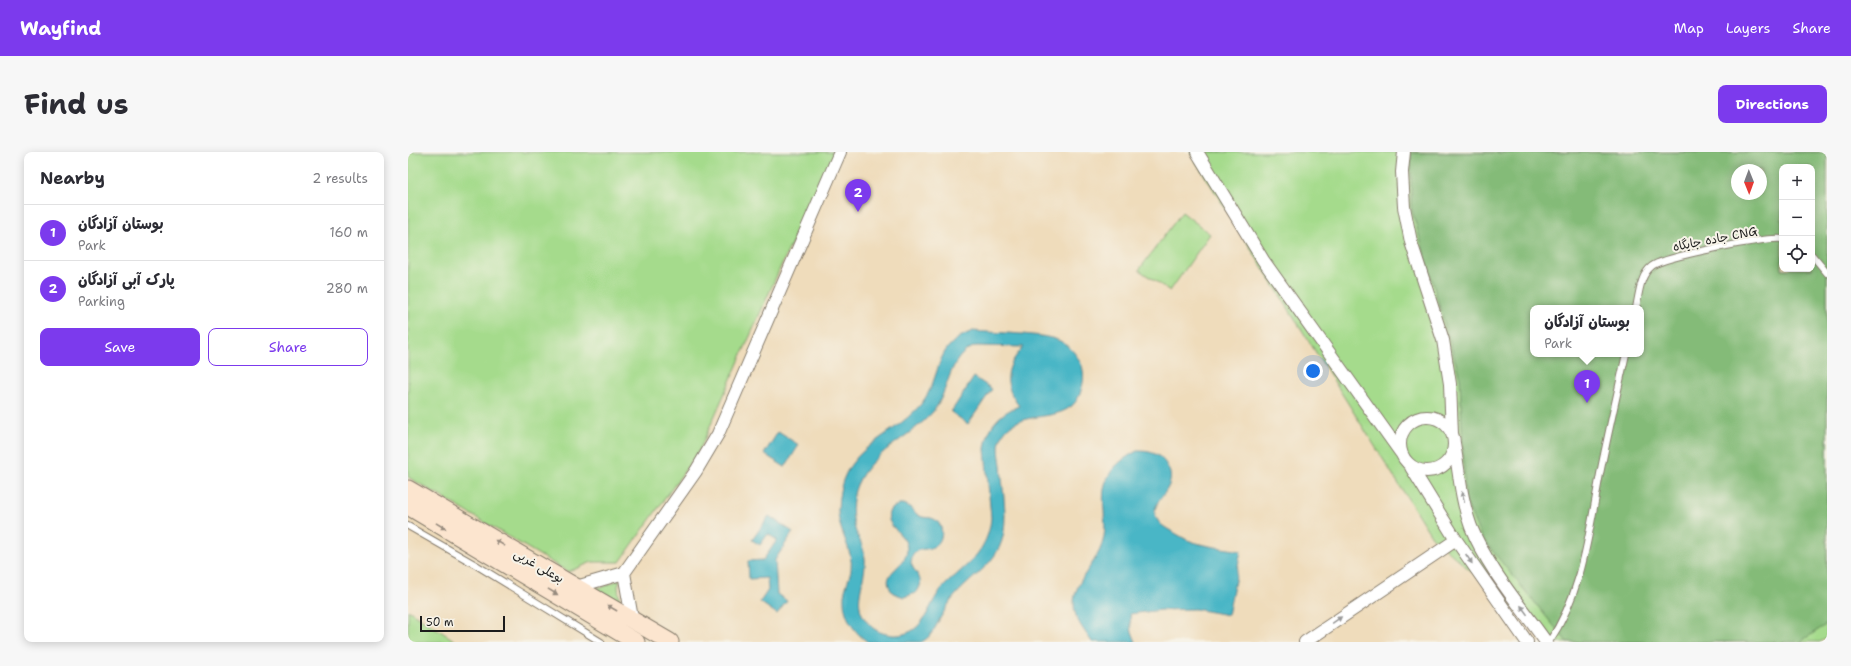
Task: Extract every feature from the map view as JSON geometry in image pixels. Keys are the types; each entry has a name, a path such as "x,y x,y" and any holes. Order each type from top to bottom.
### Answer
{"main road":[{"name":"بوعلی غربی","path":"408,489 552,574 632,618 670,642"},
{"name":"بوعلی غربی","path":"408,506 636,642"}],"street":[{"path":"576,587 624,572 696,471 718,434 840,152"},
{"path":"1197,152 1263,260 1401,453 1405,461 1419,470 1436,470 1449,459 1453,451 1450,384 1443,340 1411,242 1404,207 1402,172 1404,152"},
{"path":"1401,453 1399,445 1400,436 1410,422 1417,418 1426,416 1442,421 1453,438 1462,496 1471,527 1486,558 1546,642"},
{"path":"1411,466 1456,540 1527,642"},
{"path":"1305,642 1456,540"},
{"path":"624,572 632,618"}],"lane":[{"name":"جاده جایگاه CNG","path":"1637,305 1643,277 1652,265 1694,253 1749,242 1779,239"},
{"path":"1815,259 1827,273"},
{"path":"1550,642 1562,623 1572,601 1584,559 1606,441 1625,357"},
{"path":"408,526 476,565 600,642"}],"green space":[{"path":"408,152 835,152 781,266 700,449 620,562 592,562 568,572 408,477"},
{"path":"1190,152 1827,152 1827,638 1820,642 1552,642 1432,537"},
{"path":"1827,152 1827,624 1800,642 1567,642 1481,537 1465,500 1460,378 1411,207 1411,153"},
{"path":"1182,212 1210,234 1170,291 1139,270"},
{"path":"620,579 618,587 620,603 594,588 603,587"},
{"path":"408,610 457,642 408,642"}],"water":[{"path":"973,331 1053,338 1064,343 1076,355 1082,366 1082,387 1076,401 1067,409 1055,414 1029,418 1017,422 1007,429 1000,441 999,447 1005,515 1004,531 1001,542 997,552 991,560 961,589 951,601 930,635 924,641 920,642 868,642 854,628 845,610 844,596 851,570 851,563 848,548 840,526 838,511 840,489 847,472 856,459 867,448 908,417 921,404 933,382 944,353 950,345 960,337","holes":["976,346 1024,347 1013,361 1008,375 1010,390 1019,406 1005,413 995,422 986,441 985,449 991,518 986,540 981,549 968,564 940,590 922,622 915,629 907,633 895,635 877,630 871,626 863,616 860,608 859,600 865,567 865,558 863,548 854,527 853,502 857,485 871,464 931,414 942,396 954,366 966,351"]},
{"path":"974,377 992,389 968,424 951,412"},
{"path":"778,432 799,445 785,467 764,454"},
{"path":"1137,451 1150,452 1160,457 1166,464 1170,473 1168,488 1156,506 1155,512 1161,525 1190,541 1241,551 1228,615 1195,609 1161,610 1130,614 1131,629 1136,642 1092,642 1076,615 1074,609 1075,595 1103,541 1105,524 1103,499 1109,475 1125,458"},
{"path":"899,504 906,505 922,517 934,519 940,525 942,533 937,545 920,550 913,554 911,563 919,577 920,584 916,593 904,597 893,593 889,586 888,580 890,575 902,562 907,550 904,539 892,526 888,516 890,510"},
{"path":"769,516 793,532 775,560 777,594 787,601 777,614 760,602 768,590 767,578 749,579 748,561 763,560 777,540 768,534 760,545 752,540"}],"place":[{"name":"پارک آبی آزادگان","path":"858,212"},
{"name":"بوستان آزادگان","path":"1587,403"}]}
